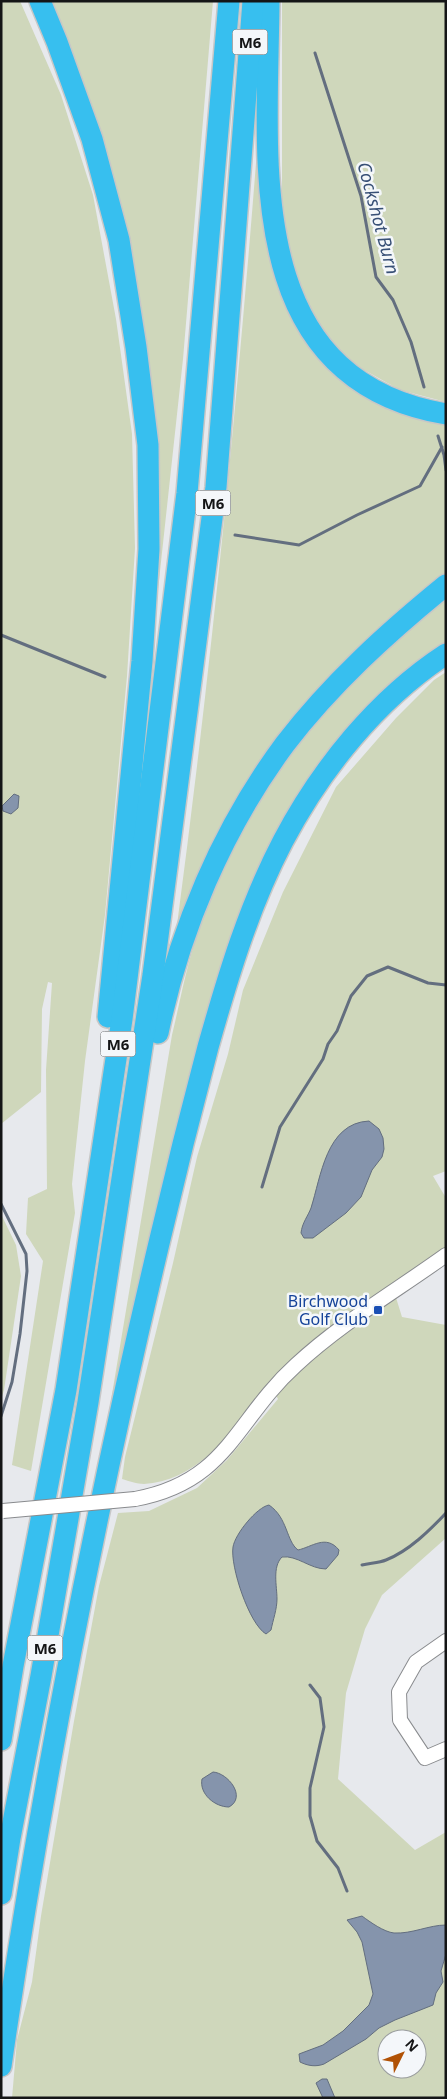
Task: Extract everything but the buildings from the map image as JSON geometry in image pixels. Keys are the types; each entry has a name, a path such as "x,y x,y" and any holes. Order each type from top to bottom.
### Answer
{"highway":[{"path":"40,1 92,139 119,240 136,347 148,445 149,549 142,661 114,962 66,1390"},
{"name":"M6","path":"1,1740 66,1390 122,1019 187,493 229,1"},
{"name":"M6","path":"1,1894 88,1402 141,1061 216,487 253,1"},
{"path":"269,1 270,196 278,249 293,298 314,336 349,373 375,390 400,402 427,411 446,414"},
{"path":"88,1402 164,1006 178,955 194,910 232,829 285,744 315,708 367,653 446,585"},
{"path":"1,2066 15,1965 46,1778 107,1472 177,1170 233,960 249,915 269,870 315,786 372,716 401,689 446,654"}],"street":[{"path":"2,1511 135,1499 169,1490 198,1475 216,1460 294,1366 320,1344 446,1255"},
{"path":"446,1641 416,1662 399,1692 400,1720 425,1758 446,1749"}],"green space":[{"path":"1,1 20,1 61,95 93,195 116,319 132,434 135,548 127,676 105,915 85,1061 72,1184 75,1213 31,1471 12,1465 43,1261 26,1234 28,1198 47,1189 46,1070 52,983 48,982 42,1009 41,1092 1,1124"},
{"path":"50,1 213,1 183,359 147,691 148,383"},
{"path":"282,1 446,1 446,402 400,390 357,366 333,344 297,290 282,210"},
{"path":"262,85 269,252 278,286 285,302 313,346 446,418 446,579 366,645 191,894 177,925 215,611 245,296"},
{"path":"446,599 446,646 400,683 256,886 96,1490 172,1035 197,935 209,903 238,840 255,810 273,781 314,724 375,658"},
{"name":"Birchwood Golf Club","path":"446,672 446,1171 433,1176 446,1198 446,1249 393,1288 402,1317 446,1325 446,1538 382,1595 365,1629 346,1693 338,1779 415,1850 446,1832 446,2098 12,2098 17,2040 32,1982 41,1916 74,1721 99,1586 118,1513 149,1511 197,1488 227,1460 278,1399 271,1386 216,1448 183,1473 164,1481 144,1484 122,1479 125,1457 197,1157 228,1054 243,990 283,892 336,787 396,718 434,680"},
{"path":"1,1214 16,1245 21,1276 1,1400"}],"water":[{"path":"14,794 19,796 18,808 11,814 3,811 2,806"},
{"path":"369,1121 379,1129 383,1138 384,1149 382,1157 372,1170 361,1197 346,1213 313,1238 304,1238 301,1233 303,1226 311,1208 322,1167 334,1141 343,1131 355,1124"},
{"path":"269,1505 280,1516 291,1541 298,1550 324,1542 334,1545 339,1550 338,1555 326,1569 314,1567 293,1558 282,1557 276,1571 276,1611 271,1630 266,1634 253,1619 242,1594 235,1567 233,1547 238,1535 247,1522"},
{"path":"213,1772 224,1776 236,1792 234,1803 229,1807 218,1805 209,1799 203,1790 202,1779"},
{"path":"362,1916 382,1929 394,1933 446,1925 446,1954 441,1971 443,1982 436,1993 433,2005 377,2029 366,2039 324,2064 309,2065 300,2062 299,2054 323,2045 343,2031 369,2005 373,1994 362,1942 357,1932 347,1920"},
{"path":"322,2079 327,2079 335,2098 323,2098 316,2083"}],"waterway":[{"name":"Cockshot Burn","path":"315,53 361,196 376,277 393,300 411,342 424,387"},
{"name":"Cockshot Burn","path":"438,436 446,470"},
{"name":"Cockshot Burn","path":"235,535 299,545 357,515 420,486 442,447"},
{"path":"1,635 105,677"},
{"path":"262,1187 280,1127 323,1059 328,1044 337,1031 351,996 367,976 388,967 428,983 446,985"},
{"path":"1,1204 26,1254 27,1271 12,1382 1,1416"},
{"path":"362,1565 383,1561 395,1556 411,1546 446,1513"},
{"path":"310,1685 320,1698 324,1727 310,1788 310,1816 317,1841 338,1868 347,1891"}],"place":[{"name":"Birchwood Golf Club","path":"378,1310"}]}
